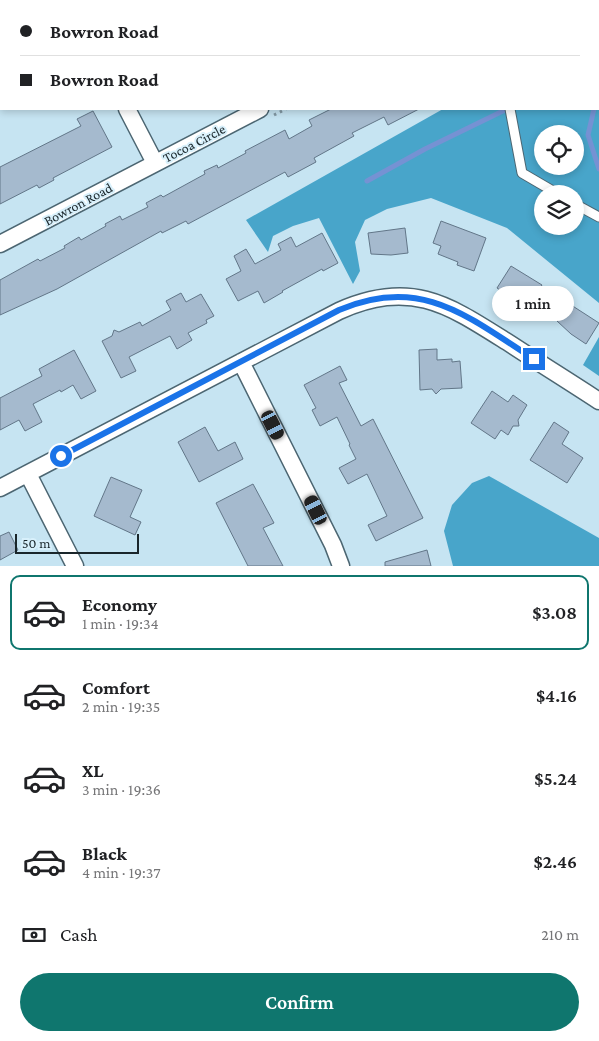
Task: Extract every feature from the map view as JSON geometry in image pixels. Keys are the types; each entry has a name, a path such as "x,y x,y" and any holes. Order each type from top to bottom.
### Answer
{"street":[{"path":"128,110 155,163"},
{"name":"Tocoa Circle","path":"155,163 258,110"},
{"name":"Bowron Road","path":"0,244 155,163"},
{"path":"0,488 355,303 373,299 408,297 425,299 457,311 599,401"},
{"path":"241,362 342,566"},
{"path":"28,474 74,566"}],"lane":[{"path":"510,110 522,173 543,185"},
{"path":"584,209 599,217"}],"shaded area":[{"path":"441,110 599,110 599,303 507,228 431,198 387,209 365,220 355,242 360,271 353,284 319,218 293,226 273,236 268,252 246,220"},
{"path":"599,337 599,376 583,365"},
{"path":"489,476 599,538 599,566 453,566 444,531 452,505 472,483"}],"building":[{"path":"329,110 417,110 388,125 384,117 352,133 354,136 314,158 316,162 288,177 285,172 188,224 186,221 162,233 161,231 57,289 0,315 0,280 38,259 40,261 65,248 64,246 79,237 81,240 120,216 122,220 148,207 146,203 161,195 163,197 205,174 204,171 217,165 218,168 285,130 289,139 312,126 309,120"},
{"path":"93,111 112,147 53,178 54,180 39,188 37,185 0,204 0,167 81,126 77,119"},
{"path":"441,221 486,238 474,271 457,265 458,262 438,254 441,246 433,243"},
{"path":"405,228 408,253 391,255 371,254 368,233"},
{"path":"322,233 338,263 323,271 322,269 264,303 258,291 238,301 226,279 241,271 234,256 246,249 255,264 281,250 278,244 291,237 296,247"},
{"path":"511,266 542,285 530,303 518,294 514,299 497,288"},
{"path":"181,293 186,302 201,294 214,316 206,320 207,323 188,333 192,340 177,349 170,336 129,357 136,371 121,378 102,341 112,336 114,330 119,332 140,322 142,326 171,310 166,301"},
{"path":"568,303 599,323 586,344 557,321"},
{"path":"437,349 437,360 452,359 452,362 460,361 462,388 441,389 436,394 432,389 420,390 419,350"},
{"path":"74,350 96,391 81,399 73,385 61,392 60,390 33,404 42,422 25,431 19,420 0,430 0,398 42,376 39,369"},
{"path":"340,366 347,380 339,383 361,426 373,419 423,518 376,541 368,525 387,516 367,474 348,484 339,468 356,459 350,444 337,417 320,426 312,410 316,408 304,385"},
{"path":"492,391 508,402 513,395 527,405 518,420 519,426 513,426 508,435 501,430 495,439 471,423"},
{"path":"554,422 569,432 562,444 583,458 567,483 530,460"},
{"path":"205,427 218,451 235,442 243,459 199,482 178,442"},
{"path":"111,477 142,490 130,517 141,522 135,535 94,516"},
{"path":"253,484 274,523 263,528 283,566 248,566 216,503"},
{"path":"9,532 18,550 0,560 0,536"},
{"path":"427,550 431,566 385,566 385,562"}],"waterway":[{"path":"367,181 425,149 505,110"},
{"path":"594,110 588,135 599,169"}],"route":[{"path":"61,456 339,310 355,303 373,299 391,296 408,297 442,304 457,311 534,359"}]}
